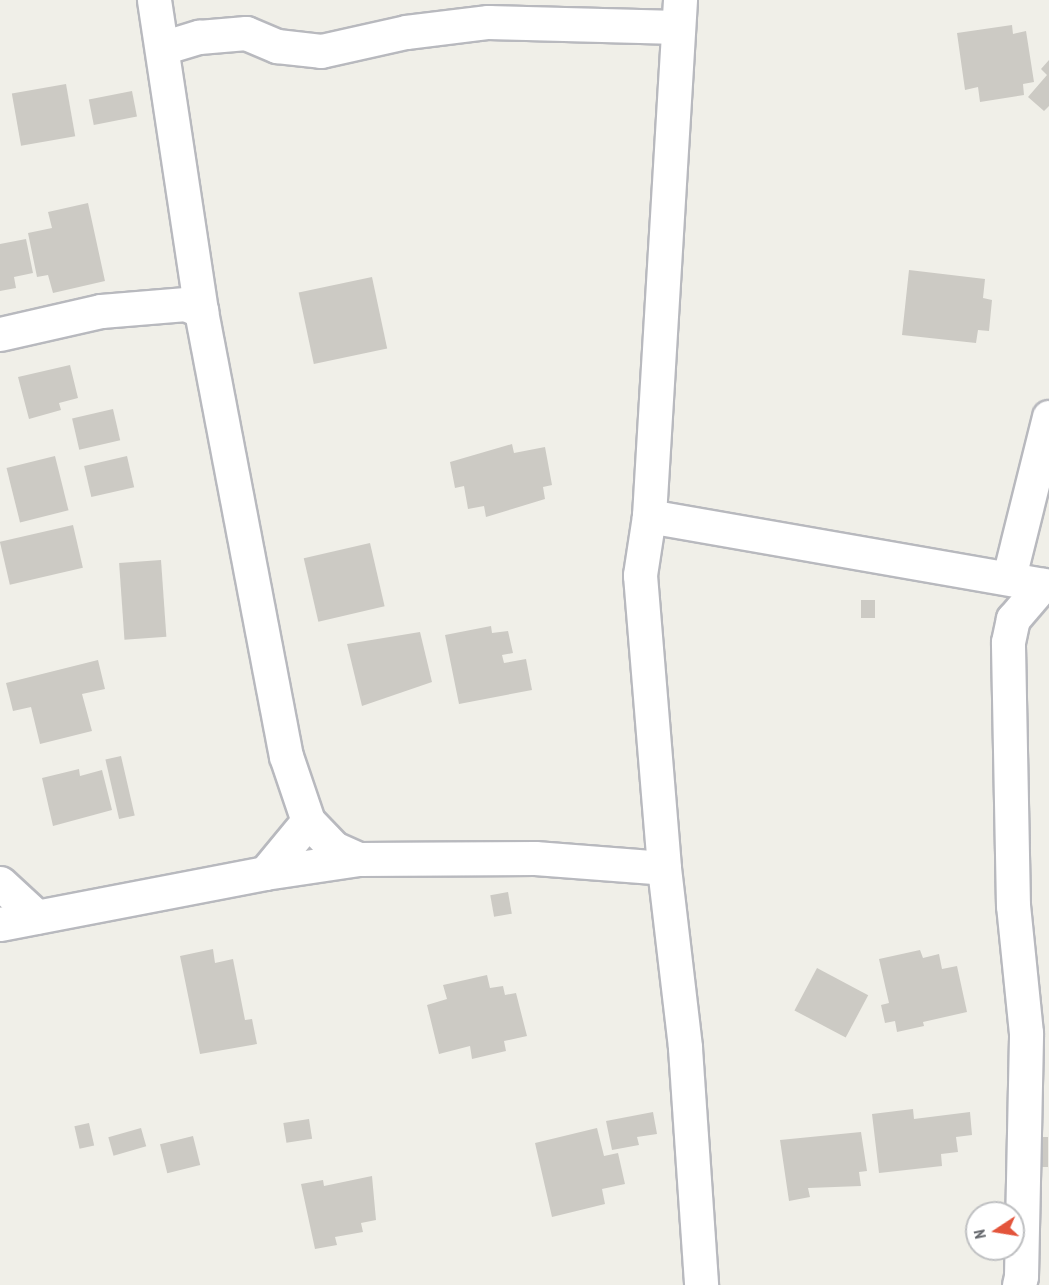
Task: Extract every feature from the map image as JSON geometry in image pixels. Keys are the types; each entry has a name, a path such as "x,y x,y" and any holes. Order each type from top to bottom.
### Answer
{"street":[{"path":"154,0 201,311 286,756 308,821 334,848 359,860"},
{"path":"162,48 199,37 246,33 277,46 321,51 406,32 488,22 679,14 649,516 640,575 663,868 685,1048 701,1285"},
{"path":"0,334 101,311 186,304 201,311"},
{"path":"1008,577 1049,417"},
{"path":"649,516 1046,585"},
{"path":"1019,1285 1037,1030 1013,906 1008,642 1013,620 1046,585"},
{"path":"265,873 308,821"},
{"path":"0,924 265,873 359,860 535,858 663,868"},
{"path":"0,883 37,917"}],"building":[{"path":"1012,25 1013,34 1026,31 1034,82 1023,84 1024,95 980,102 978,87 965,90 957,33"},
{"path":"1049,60 1049,106 1044,111 1028,97 1047,75 1041,69"},
{"path":"66,84 75,136 21,146 12,94"},
{"path":"132,91 137,117 94,125 89,99"},
{"path":"88,203 105,281 53,293 48,275 37,277 28,233 52,228 48,212"},
{"path":"26,239 33,273 14,277 16,288 0,291 0,244"},
{"path":"909,270 985,279 983,298 992,300 989,331 978,330 976,343 902,335"},
{"path":"372,277 387,348 314,364 299,293"},
{"path":"70,365 78,398 59,403 61,410 29,419 18,377"},
{"path":"113,409 120,440 79,450 72,418"},
{"path":"512,444 514,453 545,447 552,485 543,487 545,499 486,517 484,506 468,509 464,486 455,488 450,462"},
{"path":"55,456 69,510 20,522 6,468"},
{"path":"127,456 134,487 91,497 84,466"},
{"path":"73,525 83,568 10,585 0,542"},
{"path":"370,543 385,606 318,622 304,558"},
{"path":"161,560 166,637 124,640 119,563"},
{"path":"861,600 875,600 875,618 861,618"},
{"path":"491,626 492,633 508,631 513,653 502,655 504,663 526,659 532,690 459,704 445,635"},
{"path":"420,632 432,682 362,706 347,644"},
{"path":"98,660 105,689 82,694 92,731 40,744 31,707 13,711 6,683"},
{"path":"121,756 135,815 119,819 105,760"},
{"path":"79,769 80,776 102,770 112,810 53,826 42,778"},
{"path":"508,892 512,914 494,917 490,895"},
{"path":"213,949 215,963 233,959 245,1020 252,1019 257,1044 200,1054 180,956"},
{"path":"920,950 923,958 939,954 942,969 957,966 967,1012 923,1022 924,1026 897,1032 895,1021 885,1023 881,1005 889,1003 879,959"},
{"path":"817,968 868,995 846,1038 794,1010"},
{"path":"487,975 490,988 503,986 505,995 516,993 527,1036 504,1041 506,1051 472,1059 470,1046 439,1054 427,1005 447,999 443,985"},
{"path":"913,1109 914,1119 970,1112 972,1135 956,1137 958,1152 941,1154 942,1166 879,1173 872,1114"},
{"path":"653,1112 657,1134 637,1137 639,1145 612,1150 606,1121"},
{"path":"309,1119 312,1139 286,1143 283,1123"},
{"path":"89,1123 94,1145 80,1149 74,1126"},
{"path":"141,1128 146,1146 114,1156 108,1137"},
{"path":"597,1128 604,1156 618,1153 625,1184 602,1189 605,1204 552,1217 535,1143"},
{"path":"861,1132 867,1171 859,1172 861,1186 808,1188 810,1197 789,1201 780,1140"},
{"path":"193,1136 200,1165 167,1173 160,1144"},
{"path":"1030,1137 1048,1137 1048,1167 1030,1167"},
{"path":"372,1176 376,1220 361,1223 363,1232 335,1237 337,1245 315,1249 301,1184 323,1180 324,1186"}]}
